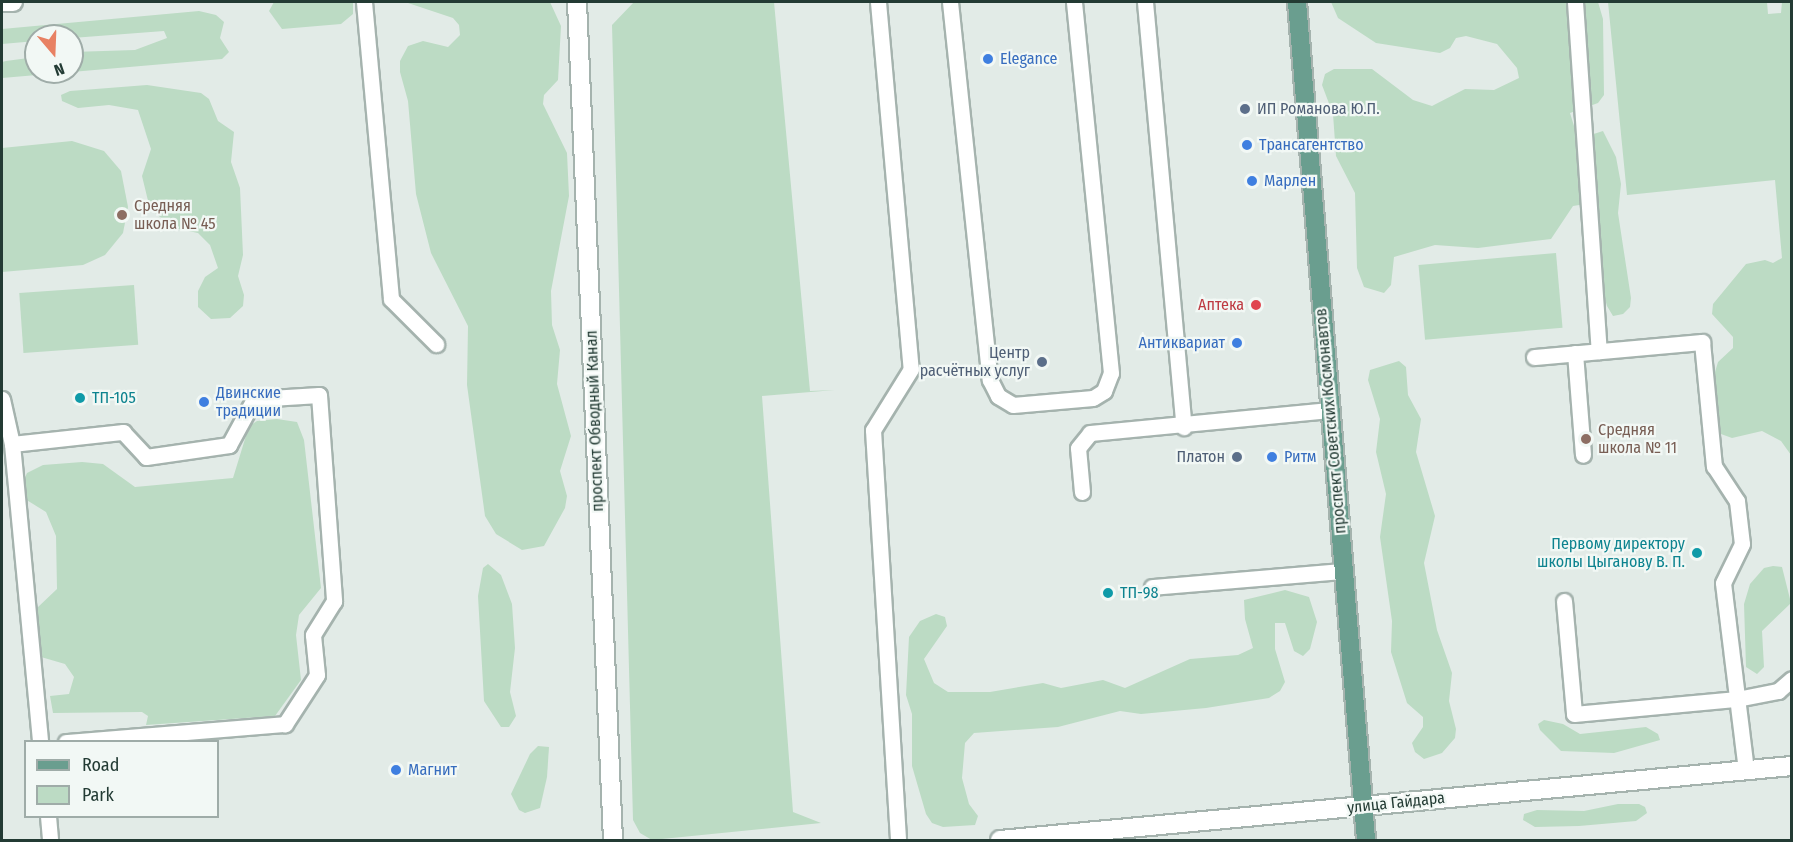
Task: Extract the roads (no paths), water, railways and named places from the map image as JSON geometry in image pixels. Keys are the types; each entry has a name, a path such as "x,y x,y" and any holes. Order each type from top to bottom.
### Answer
{"main road":[{"path":"2,3 13,2"},
{"name":"проспект Обводный Канал","path":"577,2 613,840"},
{"name":"проспект Советских Космонавтов","path":"1297,2 1366,840"},
{"name":"улица Гайдара","path":"1000,840 1791,766"}],"lane":[{"path":"364,2 391,299 436,344"},
{"path":"878,2 911,369 873,430 898,840"},
{"path":"950,2 990,380 998,396 1013,405 1093,398 1104,391 1111,373 1074,2"},
{"path":"1145,2 1184,427"},
{"path":"1575,2 1599,351"},
{"path":"1534,357 1702,342 1714,466 1737,501 1742,544 1723,583 1746,771"},
{"path":"1575,353 1583,455"},
{"path":"12,444 123,432 146,457 229,446 254,399 319,395 334,601 313,635 317,675 285,724 79,740"},
{"path":"2,399 12,444 40,740"},
{"path":"1082,492 1077,448 1090,433 1184,427 1330,410"},
{"path":"1152,587 1344,571"},
{"path":"1564,601 1574,714 1737,699 1778,692 1791,679"},
{"path":"48,818 50,840"}],"place":[{"name":"Elegance","path":"988,59"},
{"name":"ИП Романова Ю.П.","path":"1245,109"},
{"name":"Трансагентство","path":"1247,145"},
{"name":"Марлен","path":"1252,181"},
{"name":"Средняя школа № 45","path":"122,215"},
{"name":"Аптека","path":"1256,305"},
{"name":"Антиквариат","path":"1237,343"},
{"name":"Центр расчётных услуг","path":"1042,362"},
{"name":"ТП-105","path":"80,398"},
{"name":"Двинские традиции","path":"204,402"},
{"name":"Средняя школа № 11","path":"1586,439"},
{"name":"Платон","path":"1237,457"},
{"name":"Ритм","path":"1272,457"},
{"name":"Первому директору школы Цыганову В. П.","path":"1697,553"},
{"name":"ТП-98","path":"1108,593"},
{"name":"Магнит","path":"396,770"}]}
